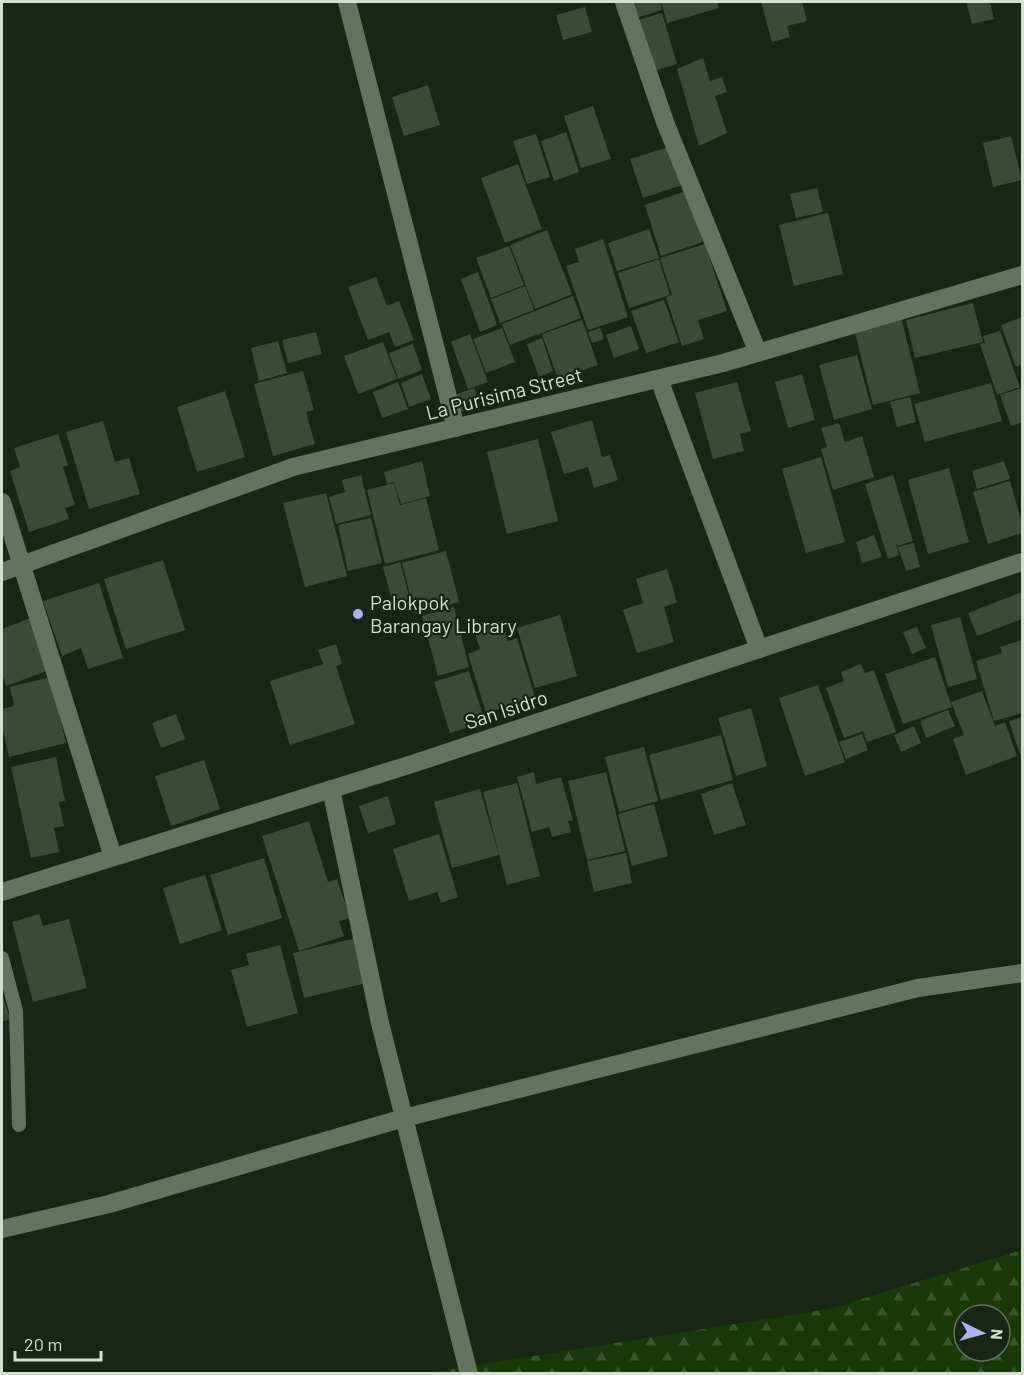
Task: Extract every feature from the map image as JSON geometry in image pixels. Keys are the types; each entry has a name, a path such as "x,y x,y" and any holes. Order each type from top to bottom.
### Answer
{"street":[{"path":"347,2 456,428"},
{"path":"624,2 665,122 758,353"},
{"name":"La Purisima Street","path":"2,572 293,467 758,353 1023,275"},
{"path":"659,379 759,649"},
{"path":"2,502 113,857"},
{"name":"San Isidro","path":"2,892 331,789 1023,562"},
{"path":"331,789 380,1023 468,1374"},
{"path":"2,1229 109,1204 404,1118 918,988 1023,973"}],"lane":[{"path":"2,958 16,1011 19,1125"}],"green space":[{"path":"1022,1250 1022,1373 421,1374 829,1309"}],"building":[{"path":"632,2 660,2 662,10 636,18"},
{"path":"661,2 717,2 719,8 667,23"},
{"path":"761,2 802,2 807,21 787,26 790,37 772,42"},
{"path":"966,2 990,2 994,19 972,24"},
{"path":"585,7 592,32 563,40 556,15"},
{"path":"662,13 677,64 651,72 635,21"},
{"path":"703,58 710,81 722,77 727,92 715,96 727,133 699,146 677,69"},
{"path":"428,85 440,125 404,136 392,97"},
{"path":"593,106 611,159 581,168 564,116"},
{"path":"566,132 579,172 554,181 541,141"},
{"path":"536,134 550,177 527,184 513,141"},
{"path":"1011,136 1022,180 993,187 983,143"},
{"path":"669,147 682,185 643,198 630,159"},
{"path":"518,164 542,229 505,243 481,178"},
{"path":"817,188 823,212 796,218 790,194"},
{"path":"686,191 703,242 661,256 645,205"},
{"path":"828,213 843,274 794,286 779,225"},
{"path":"649,229 659,258 617,271 608,243"},
{"path":"547,230 572,294 535,309 510,245"},
{"path":"603,239 628,317 588,330 566,266 579,262 575,249"},
{"path":"705,244 727,311 698,320 704,339 682,346 666,297 672,295 660,258"},
{"path":"509,246 524,285 491,298 476,258"},
{"path":"659,259 670,295 629,308 618,273"},
{"path":"478,272 497,325 480,332 461,279"},
{"path":"376,277 387,306 399,301 414,340 395,347 389,332 368,340 348,287"},
{"path":"525,286 534,310 500,323 491,299"},
{"path":"573,296 581,318 510,345 502,324"},
{"path":"664,300 679,342 646,353 631,311"},
{"path":"973,303 983,342 915,358 906,320"},
{"path":"901,317 920,393 873,405 854,329"},
{"path":"1022,317 1022,364 1016,367 1001,325"},
{"path":"582,320 598,365 558,379 542,334"},
{"path":"631,326 639,349 614,358 606,335"},
{"path":"502,328 515,362 486,373 473,339"},
{"path":"600,328 604,339 592,343 588,332"},
{"path":"1000,331 1020,387 997,395 980,344 985,343 983,336"},
{"path":"316,332 322,354 288,363 282,340"},
{"path":"470,334 488,382 468,389 451,342"},
{"path":"542,338 553,371 539,377 527,344"},
{"path":"278,341 287,373 259,381 251,348"},
{"path":"383,342 397,379 358,394 344,356"},
{"path":"413,344 422,370 398,379 389,353"},
{"path":"857,355 872,409 834,420 819,365"},
{"path":"303,371 314,410 306,412 315,444 273,456 254,384"},
{"path":"422,374 431,399 409,407 401,383"},
{"path":"802,374 815,420 788,428 775,382"},
{"path":"398,382 408,409 382,418 373,392"},
{"path":"737,382 751,431 740,434 744,451 713,459 695,393"},
{"path":"991,383 1002,421 925,442 914,404"},
{"path":"474,388 480,406 457,413 452,396"},
{"path":"1022,388 1022,422 1011,426 1000,395"},
{"path":"225,391 245,457 197,472 177,407"},
{"path":"910,397 916,422 897,427 890,402"},
{"path":"592,420 602,457 610,455 618,480 594,488 588,467 564,474 551,432"},
{"path":"103,421 115,462 129,458 140,494 89,509 66,432"},
{"path":"839,423 845,442 862,436 874,477 833,490 821,449 827,447 821,428"},
{"path":"58,434 68,465 63,467 75,505 65,508 69,519 29,532 10,471 20,467 14,448"},
{"path":"538,439 558,521 507,534 487,452"},
{"path":"821,457 845,542 806,553 782,469"},
{"path":"422,461 430,496 401,504 394,482 387,484 384,472"},
{"path":"1004,461 1010,479 977,489 972,471"},
{"path":"949,468 969,542 928,554 908,480"},
{"path":"361,475 371,515 336,524 329,497 345,492 342,480"},
{"path":"893,475 913,541 898,546 896,543 899,555 888,559 865,484"},
{"path":"1010,481 1022,523 1022,533 988,544 973,492"},
{"path":"394,483 400,505 426,498 439,550 385,564 367,490"},
{"path":"326,493 347,576 305,587 283,503"},
{"path":"371,518 382,563 348,571 338,525"},
{"path":"874,535 882,557 862,563 856,542"},
{"path":"914,543 920,567 906,571 898,547"},
{"path":"446,551 459,602 415,614 402,563"},
{"path":"163,560 185,630 126,649 104,579"},
{"path":"400,562 410,599 393,604 383,567"},
{"path":"667,569 677,602 664,607 674,642 637,653 623,610 643,603 636,579"},
{"path":"99,583 123,658 88,669 81,648 62,656 43,601"},
{"path":"1022,592 1022,619 977,636 968,613"},
{"path":"454,607 469,667 438,676 422,616"},
{"path":"560,615 577,676 535,688 517,628"},
{"path":"33,617 52,669 6,686 2,674 2,629"},
{"path":"960,617 977,679 948,687 931,625"},
{"path":"502,621 508,641 517,638 535,697 486,713 468,654 480,649 474,630"},
{"path":"917,627 926,648 912,654 903,632"},
{"path":"1022,640 1022,713 994,721 976,661 1002,653 1000,647"},
{"path":"336,644 342,664 336,666 355,724 290,745 270,681 323,664 318,650"},
{"path":"935,657 952,707 903,724 885,674"},
{"path":"861,664 865,673 874,670 896,732 867,742 863,731 844,738 826,688 844,681 841,672"},
{"path":"469,671 485,722 450,733 434,682"},
{"path":"51,677 66,743 9,757 2,726 2,709 14,706 10,687"},
{"path":"818,685 845,762 805,776 779,698"},
{"path":"982,691 995,726 1005,722 1017,756 966,775 953,739 964,735 951,702"},
{"path":"751,708 767,766 736,776 718,718"},
{"path":"948,710 955,726 926,738 920,721"},
{"path":"176,714 185,739 161,748 152,723"},
{"path":"1022,717 1022,754 1020,755 1009,721"},
{"path":"914,726 921,743 901,752 894,735"},
{"path":"862,734 868,750 846,759 839,742"},
{"path":"721,735 733,780 661,800 649,755"},
{"path":"644,747 658,801 619,812 605,757"},
{"path":"56,757 65,801 59,802 64,826 54,828 59,852 31,858 11,767"},
{"path":"204,760 220,809 171,826 155,776"},
{"path":"534,772 536,784 561,777 573,820 568,821 571,832 552,837 549,827 532,832 517,777"},
{"path":"606,772 625,851 587,860 568,781"},
{"path":"517,783 540,876 507,885 483,792"},
{"path":"732,783 746,825 714,835 701,794"},
{"path":"480,789 499,855 452,868 434,802"},
{"path":"388,796 396,824 368,833 359,806"},
{"path":"654,804 668,856 632,866 618,814"},
{"path":"309,821 328,882 337,879 350,918 339,921 344,936 299,951 262,836"},
{"path":"439,834 458,897 441,903 437,892 409,901 393,849"},
{"path":"626,853 632,883 594,892 587,861"},
{"path":"264,858 282,918 228,935 210,875"},
{"path":"205,875 222,930 180,944 163,888"},
{"path":"39,914 43,926 69,919 87,988 33,1002 12,922"},
{"path":"356,938 366,983 304,998 293,953"},
{"path":"280,945 298,1013 247,1027 231,970 249,965 246,954"},
{"path":"2,993 10,1019 2,1022"}],"place":[{"name":"Palokpok Barangay Library","path":"358,614"}]}
